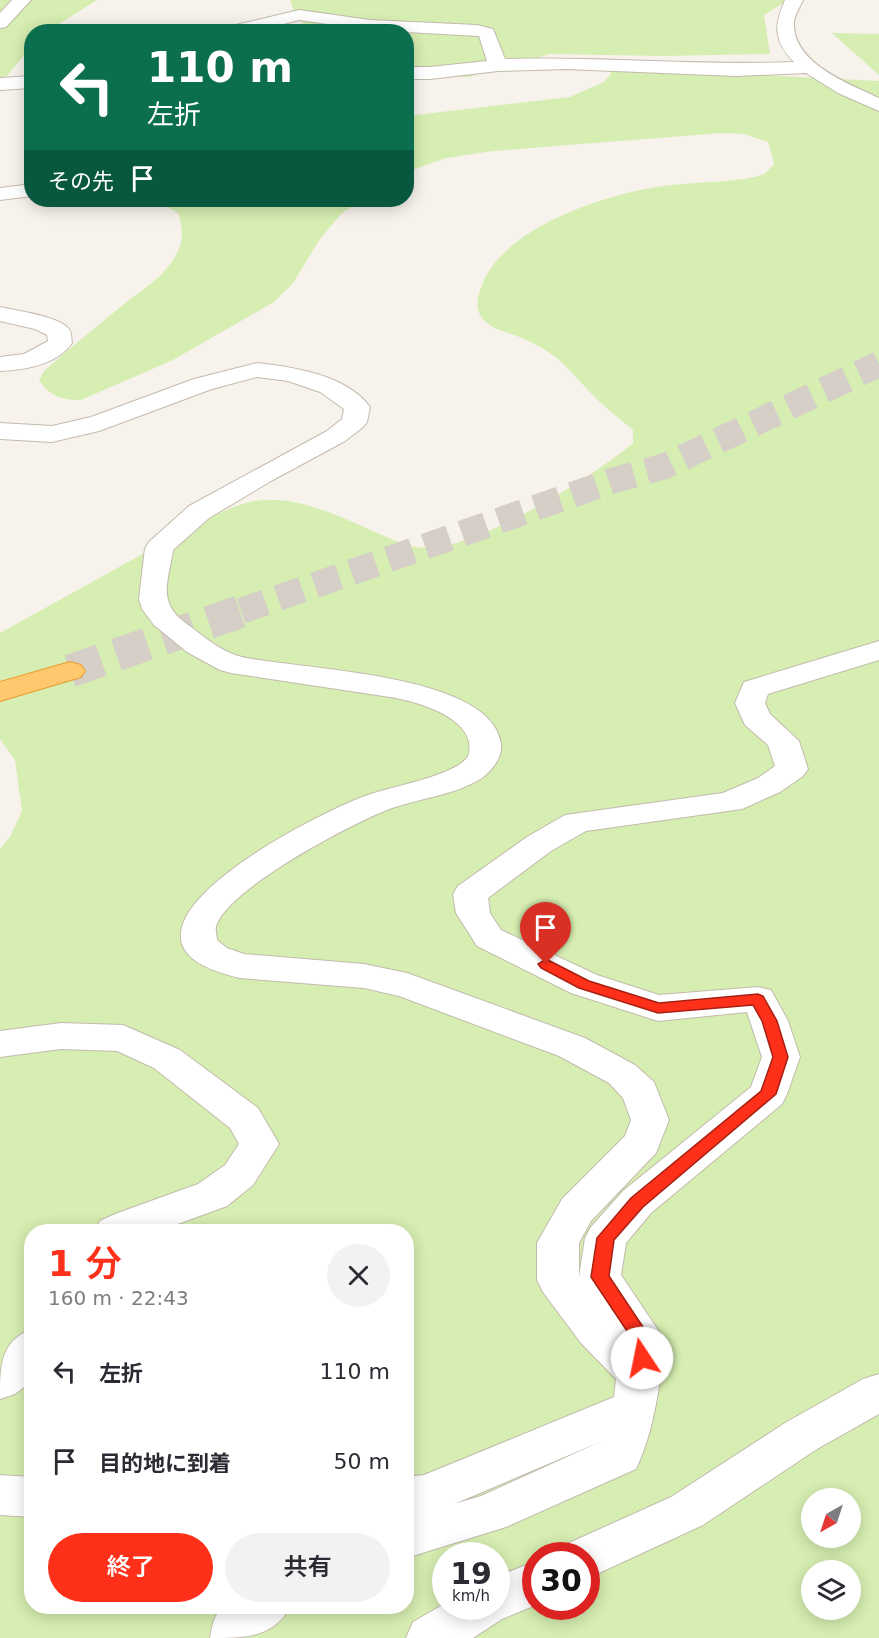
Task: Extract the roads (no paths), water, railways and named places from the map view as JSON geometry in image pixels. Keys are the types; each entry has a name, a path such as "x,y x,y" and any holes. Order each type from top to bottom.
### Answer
{"highway":[{"path":"0,692 70,671"}],"street":[{"path":"0,23 22,0"},
{"path":"794,0 787,10 786,34 791,47 807,67 879,105"},
{"path":"261,24 298,15 363,24"},
{"path":"414,27 477,30 487,33 498,65"},
{"path":"414,73 498,65 566,63 736,70 807,67"},
{"path":"0,84 24,82"},
{"path":"0,195 24,191"},
{"path":"0,315 43,324 59,332 60,343 46,354 19,363 0,364"},
{"path":"0,431 52,434 99,423 204,384 257,370 292,374 329,387 357,406 354,422 336,436 199,512 159,548 153,600 169,626 210,654 231,664 384,687 440,700 468,715 484,733 485,754 476,767 447,781 376,803 282,849 215,901 198,927 200,944 214,956 239,966 364,976 407,985 572,1047 622,1074 640,1092 650,1120 642,1143 576,1210 558,1244 558,1280 636,1391"},
{"path":"414,1536 490,1513 621,1455 636,1391 644,1342 600,1277 606,1238 637,1202 768,1094 781,1057 770,1021 758,999 658,1008 584,984 489,938 473,913 470,894 539,844 577,822 730,802 769,786 792,769 783,741 756,718 750,702 755,688 879,650"},
{"path":"0,1044 61,1036 123,1038 167,1059 244,1118 259,1144 239,1175 212,1197 129,1224"},
{"path":"0,1381 13,1373 24,1357"},
{"path":"414,1496 427,1494 636,1391"},
{"path":"600,1551 687,1510 801,1436 879,1392"},
{"path":"0,1495 24,1496"},
{"path":"234,1638 236,1626 255,1614"},
{"path":"430,1638 460,1620"}],"tunnel":[{"path":"241,611 612,481 665,466 879,364"},
{"path":"70,671 245,610"}]}
